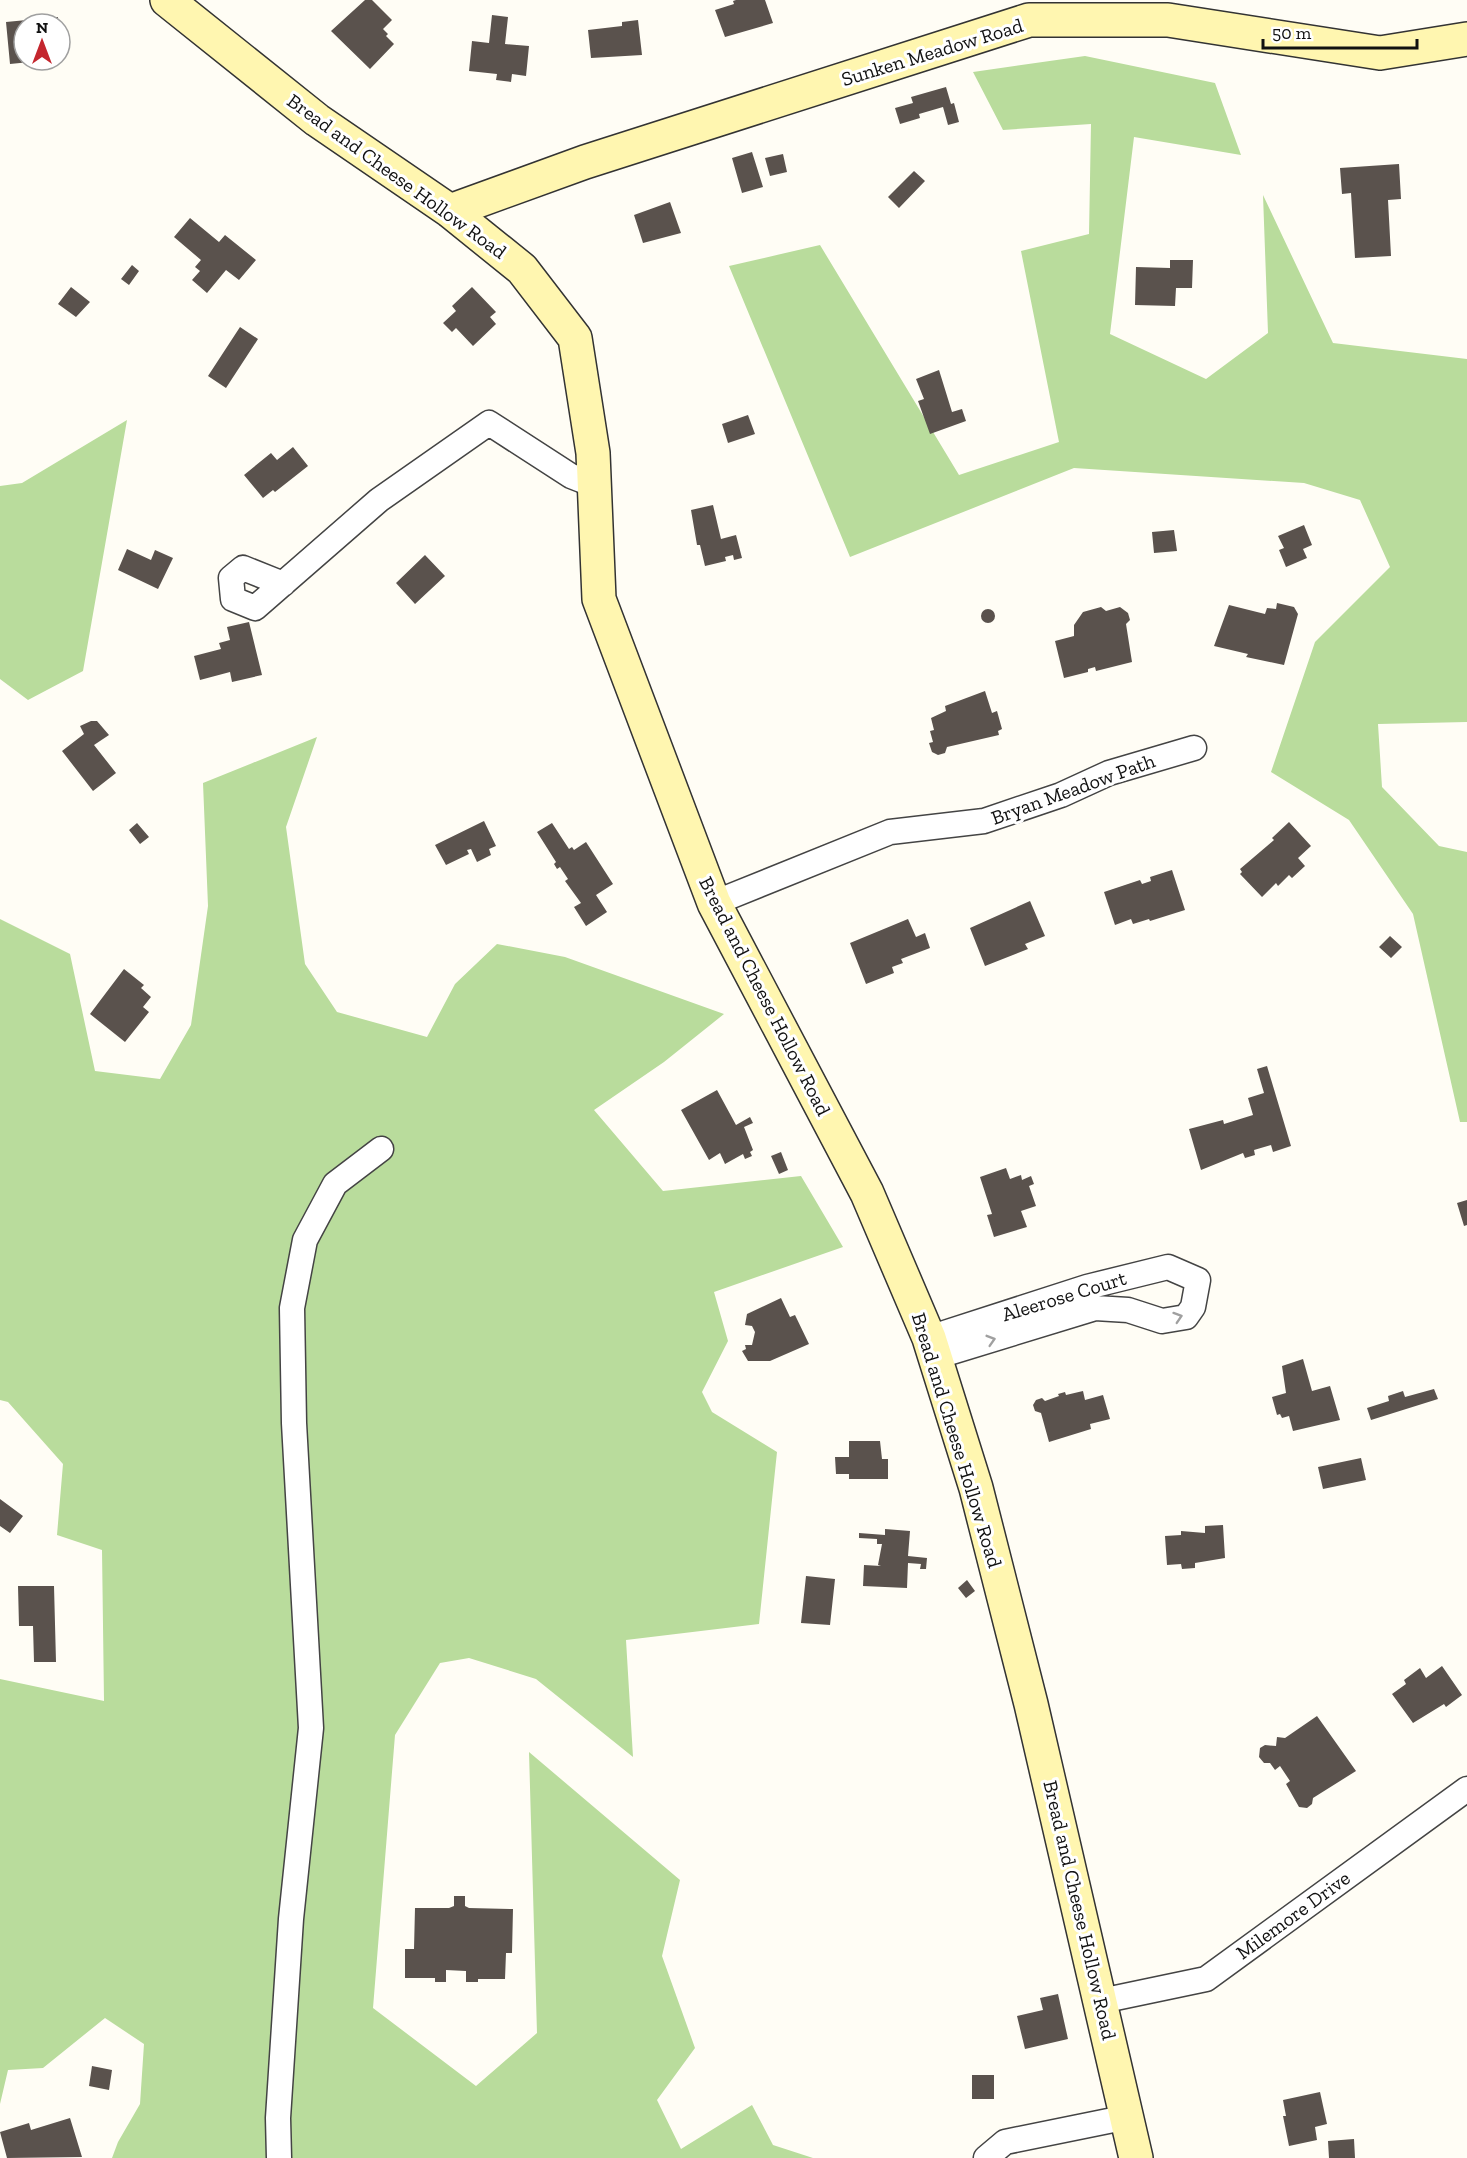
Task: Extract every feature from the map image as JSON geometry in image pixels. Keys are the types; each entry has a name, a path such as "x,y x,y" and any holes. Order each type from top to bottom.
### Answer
{"main road":[{"name":"Bread and Cheese Hollow Road","path":"167,0 317,120 450,211 522,269 575,338 593,453 599,599 714,903 867,1193 932,1347 975,1488 1023,1670 1136,2158"},
{"name":"Sunken Meadow Road","path":"450,211 585,162 1029,20 1168,20 1380,53 1467,39"}],"street":[{"path":"283,584 379,500 489,423 571,476 594,485"},
{"name":"Bryan Meadow Path","path":"714,903 890,832 984,821 1061,795 1109,773 1194,748"},
{"path":"279,2158 278,2118 291,1919 311,1728 294,1424 292,1308 306,1240 335,1184 381,1149"},
{"name":"Aleerose Court","path":"1168,1267 1198,1280 1193,1307 1186,1317 1162,1321 1128,1310 1095,1308 932,1347 1087,1287 1168,1267"},
{"name":"Milemore Drive","path":"1101,2001 1206,1979 1467,1789"},
{"path":"986,2158 1005,2142 1128,2117"}],"green space":[{"path":"1085,56 1215,83 1241,155 1134,137 1110,334 1206,379 1268,333 1263,195 1333,343 1467,359 1467,722 1378,724 1382,787 1439,846 1467,852 1467,1122 1460,1122 1413,914 1349,820 1271,772 1315,642 1390,567 1360,500 1304,483 1074,468 850,557 729,266 820,245 959,475 1059,442 1021,251 1089,234 1091,124 1003,130 973,72"},
{"path":"127,420 83,671 28,700 0,679 0,486 22,483"},
{"path":"317,737 286,827 305,964 337,1012 427,1037 455,984 497,944 565,957 724,1014 664,1062 594,1110 663,1191 801,1176 843,1247 714,1292 728,1341 702,1392 712,1412 777,1452 759,1624 626,1640 633,1757 536,1679 469,1658 440,1663 395,1735 373,2008 476,2086 537,2033 529,1752 680,1880 662,1956 695,2048 657,2100 681,2149 752,2105 773,2145 813,2158 112,2158 118,2142 140,2104 144,2044 105,2018 43,2068 8,2070 0,2104 0,1679 104,1701 102,1550 57,1535 63,1464 8,1402 0,1400 0,919 70,954 95,1071 160,1079 191,1025 208,906 203,783"}],"building":[{"path":"365,0 372,0 392,20 383,29 394,44 370,69 331,31"},
{"path":"765,0 773,23 725,37 715,10 734,4 733,1"},
{"path":"492,15 508,17 505,44 529,46 526,76 512,74 511,82 496,80 497,74 469,71 472,41 489,43"},
{"path":"638,20 642,55 591,58 588,30 622,26 622,22"},
{"path":"12,21 12,64 10,64 6,22"},
{"path":"946,87 951,104 954,103 959,122 948,125 943,107 919,114 920,118 900,124 895,108 913,103 911,97"},
{"path":"752,152 763,187 742,193 732,158"},
{"path":"783,154 787,172 770,176 765,158"},
{"path":"1399,164 1401,199 1388,200 1391,256 1355,258 1351,193 1342,194 1340,168"},
{"path":"914,171 925,181 899,208 888,197"},
{"path":"670,202 681,233 643,243 634,215"},
{"path":"190,218 219,242 225,235 256,260 239,280 226,270 207,293 192,280 200,271 195,267 201,260 174,237"},
{"path":"1170,260 1193,260 1192,288 1176,288 1175,306 1135,305 1136,267 1170,268"},
{"path":"132,265 139,271 129,285 121,279"},
{"path":"71,287 90,302 76,317 58,304"},
{"path":"472,287 496,312 490,317 496,324 473,346 456,328 452,332 443,323 456,311 452,306"},
{"path":"240,327 258,339 226,388 208,376"},
{"path":"939,370 952,412 962,409 966,421 930,434 918,401 924,399 916,379"},
{"path":"748,415 755,434 728,443 722,424"},
{"path":"293,447 308,466 275,492 273,490 263,498 244,475 271,453 277,460"},
{"path":"713,505 721,539 736,535 742,558 734,560 733,555 725,557 726,561 705,566 700,545 697,545 691,510"},
{"path":"1304,525 1312,545 1303,549 1307,558 1286,567 1279,550 1284,548 1278,536"},
{"path":"1174,530 1177,551 1154,553 1152,532"},
{"path":"127,549 151,560 155,550 173,558 158,589 118,570"},
{"path":"425,555 445,576 415,604 396,583"},
{"path":"1277,603 1294,607 1298,614 1284,665 1246,657 1248,654 1214,646 1229,605 1265,614 1267,608 1276,609"},
{"path":"1101,607 1106,611 1120,607 1128,613 1130,620 1126,624 1132,662 1096,671 1095,667 1088,669 1088,672 1064,678 1055,641 1074,636 1074,625 1083,612"},
{"path":"988,609 993,611 995,616 993,621 988,623 983,621 981,616 983,611"},
{"path":"249,622 262,675 232,682 230,672 200,680 194,656 221,649 219,643 230,640 227,627"},
{"path":"985,691 992,713 997,711 1002,729 998,731 999,735 947,747 945,753 938,755 932,752 929,743 933,742 930,731 934,730 931,718 946,711 945,706"},
{"path":"97,721 109,735 94,745 116,773 93,791 62,751 84,734 80,726"},
{"path":"484,821 496,846 489,849 491,855 477,862 471,849 467,850 469,854 446,865 435,845"},
{"path":"1289,822 1311,846 1298,858 1305,866 1292,878 1289,875 1278,886 1276,883 1262,897 1240,874 1242,872 1240,869 1274,840 1272,838"},
{"path":"137,823 149,837 140,844 129,830"},
{"path":"552,823 569,849 572,847 574,850 586,842 613,884 596,895 607,912 586,926 574,907 581,903 565,881 568,879 560,867 557,869 554,864 556,862 537,832"},
{"path":"1172,870 1185,910 1150,921 1149,919 1133,924 1131,919 1115,925 1104,892 1140,880 1142,884 1151,881 1150,877"},
{"path":"1030,901 1045,936 1025,944 1028,949 985,966 970,928"},
{"path":"908,919 916,937 925,933 930,948 901,959 903,963 892,967 894,973 866,984 850,943"},
{"path":"1390,936 1402,947 1391,958 1379,947"},
{"path":"124,969 144,985 141,988 151,997 143,1007 149,1012 125,1042 90,1014"},
{"path":"1267,1066 1291,1146 1273,1152 1271,1145 1254,1150 1255,1155 1245,1158 1243,1153 1201,1170 1189,1129 1223,1120 1224,1124 1253,1115 1248,1098 1264,1093 1257,1069"},
{"path":"717,1090 736,1125 750,1117 753,1123 744,1127 753,1150 750,1152 752,1156 745,1159 743,1154 725,1164 720,1153 709,1160 681,1110"},
{"path":"781,1152 788,1170 779,1174 771,1156"},
{"path":"1006,1168 1010,1179 1021,1175 1022,1180 1031,1176 1034,1184 1029,1186 1036,1206 1021,1211 1027,1227 994,1237 987,1215 992,1214 980,1177"},
{"path":"1467,1200 1467,1225 1464,1226 1457,1203"},
{"path":"781,1298 790,1317 795,1315 809,1344 770,1361 748,1361 742,1351 746,1349 745,1345 752,1345 755,1332 752,1326 745,1325 747,1314"},
{"path":"1303,1359 1312,1391 1330,1386 1340,1420 1293,1431 1289,1416 1282,1418 1280,1414 1277,1415 1272,1397 1286,1393 1282,1366"},
{"path":"1434,1389 1438,1399 1371,1420 1367,1408 1389,1401 1388,1396 1403,1391 1405,1397"},
{"path":"1083,1391 1085,1400 1103,1395 1110,1419 1090,1424 1091,1429 1049,1442 1041,1413 1035,1411 1033,1405 1036,1400 1042,1398 1045,1401 1065,1392 1066,1395"},
{"path":"849,1441 880,1441 882,1459 888,1459 888,1479 849,1479 849,1474 836,1474 835,1457 849,1457"},
{"path":"1361,1458 1366,1480 1323,1489 1318,1467"},
{"path":"0,1499 23,1516 10,1533 0,1526"},
{"path":"1223,1525 1225,1558 1195,1563 1195,1568 1182,1569 1181,1564 1167,1565 1165,1536 1181,1535 1181,1531 1205,1533 1205,1526"},
{"path":"885,1529 910,1531 908,1556 927,1558 926,1569 920,1569 921,1564 908,1563 907,1588 863,1586 864,1565 881,1566 878,1565 882,1544 877,1544 877,1539 859,1538 859,1533 885,1535"},
{"path":"806,1576 835,1579 830,1625 801,1623"},
{"path":"967,1580 975,1591 966,1598 958,1588"},
{"path":"18,1586 54,1586 56,1662 34,1662 33,1626 19,1626"},
{"path":"1442,1666 1462,1695 1446,1707 1444,1704 1413,1723 1392,1694 1406,1684 1404,1680 1420,1668 1426,1678"},
{"path":"1317,1716 1356,1771 1313,1798 1312,1804 1307,1808 1299,1807 1286,1784 1290,1781 1280,1766 1275,1770 1270,1763 1264,1763 1259,1757 1260,1748 1265,1745 1276,1746 1277,1737 1285,1738"},
{"path":"454,1896 465,1896 465,1906 469,1908 513,1909 512,1953 506,1953 505,1979 478,1979 478,1982 466,1982 466,1971 446,1970 446,1982 435,1982 435,1978 405,1978 405,1949 414,1949 415,1908 449,1908 454,1906"},
{"path":"1058,1994 1068,2039 1025,2049 1017,2016 1043,2010 1040,1998"},
{"path":"92,2066 112,2070 109,2090 89,2086"},
{"path":"972,2075 994,2075 994,2099 972,2099"},
{"path":"1320,2092 1327,2124 1315,2127 1317,2140 1289,2146 1283,2116 1286,2116 1283,2100"},
{"path":"70,2118 82,2157 7,2158 0,2132 29,2123 31,2130"},
{"path":"1354,2139 1355,2158 1329,2158 1328,2141"}]}
